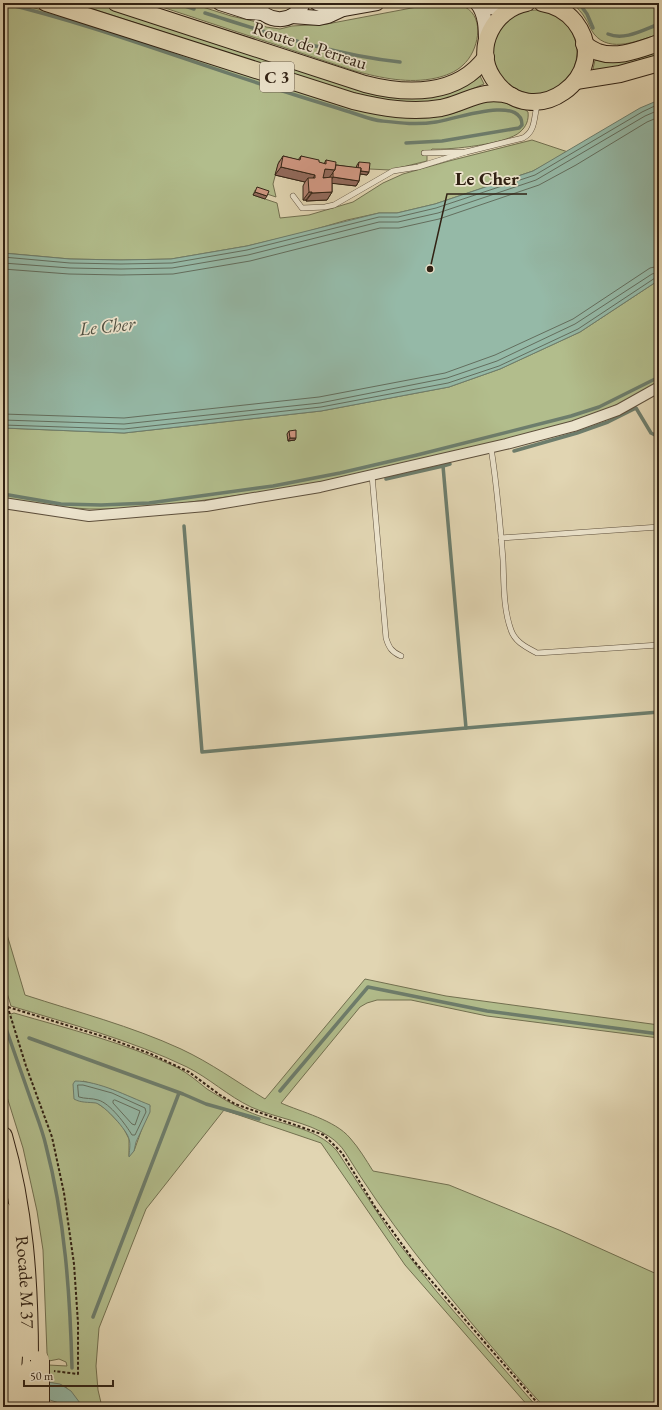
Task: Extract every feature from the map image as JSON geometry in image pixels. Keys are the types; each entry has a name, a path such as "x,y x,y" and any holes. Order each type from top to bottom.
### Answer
{"highway":[{"name":"Rocade M 37","path":"3,1136 11,1164 22,1229 27,1282 29,1326 25,1404"},
{"name":"Rocade M 37","path":"3,1211 9,1254 12,1292 27,1358"},
{"path":"25,1404 27,1358"}],"main road":[{"name":"C 3","path":"46,3 352,101 376,107 400,110 421,110 441,108 480,94 492,92 512,96"},
{"name":"Route de Perreau","path":"116,3 365,84 385,89 421,91 448,86 467,76 479,66 486,50 492,28 496,21 509,10 522,5"},
{"path":"486,50 488,67 497,84 512,96 524,101 538,102 559,96 569,89 576,81 584,63 584,44 580,31 573,19 565,12 556,7 542,3"},
{"path":"584,44 596,51 607,54 626,53 659,43"},
{"path":"576,81 620,74 659,63"}],"street":[{"path":"220,3 248,12 258,8 269,18 277,20 292,16 298,12 304,3"},
{"path":"317,3 328,7 343,9"},
{"path":"292,16 319,18 328,16 343,9 377,3"},
{"path":"478,3 484,19 486,50"},
{"path":"478,3 483,6 497,8 522,5"},
{"path":"564,3 573,19"},
{"path":"3,503 89,516 206,506 320,487 491,448 574,426 618,410 659,387"}],"lane":[{"path":"293,196 302,208 334,205 393,171 418,167 466,152 527,136 534,124 538,102"},
{"path":"424,153 466,152"},
{"path":"491,448 501,538 506,612 511,631 520,644 537,653 659,645"},
{"path":"372,475 386,638 388,647 394,653 401,656"},
{"path":"501,538 659,527"}],"path":[{"path":"3,992 26,1066 52,1137 64,1193 74,1264 78,1323 78,1374"},
{"path":"8,1007 108,1038 151,1054 189,1072 216,1093 235,1104 324,1135 342,1153 375,1207 414,1260 541,1407"}],"shaded area":[{"path":"3,3 16,3 75,19 335,103 379,114 413,118 434,117 447,115 477,103 493,99 512,102 528,112 528,118 524,128 513,136 491,143 432,149 427,156 427,161 390,170 349,168 279,161 273,184 276,197 255,190 253,195 277,203 280,218 309,215 353,202 383,183 403,174 532,140 568,152 533,171 435,204 397,213 379,213 347,220 302,233 247,246 171,259 70,259 3,253"},
{"path":"75,3 96,3 369,91 480,76 484,84 450,98 428,103 389,102 350,93"},
{"path":"150,3 190,3 231,16 257,22 266,27 280,29 292,26 327,24 438,3 452,4 465,7 472,12 476,19 478,35 473,52 454,72 426,80 405,80 375,76 355,71"},
{"path":"574,3 659,3 659,34 625,44 608,43 601,40 594,34 588,22"},
{"path":"535,10 551,13 565,22 574,36 577,52 574,68 565,82 551,91 535,94 519,91 505,82 496,68 493,52 496,36 505,22 519,13"},
{"path":"659,50 659,55 625,66 593,69 595,60 608,62"},
{"path":"659,280 659,382 619,404 546,430 324,483 170,505 119,509 89,509 61,507 3,498 3,428 124,433 321,411 449,387 500,369 580,332"},
{"path":"3,921 25,995 123,1026 181,1049 203,1060 265,1099 365,979 446,996 659,1025 659,1038 487,1016 411,1000 377,1000 360,1007 281,1103 336,1126 350,1138 373,1171 449,1185 559,1230 659,1275 659,1407 544,1407 447,1294 394,1225 345,1152 336,1142 322,1132 251,1107 234,1098 195,1071 166,1057 100,1033 11,1006 3,980"},
{"path":"3,1003 5,1008 11,1014 14,1013 97,1037 158,1059 182,1070 207,1089 242,1109 295,1126 318,1136 337,1151 392,1235 437,1292 537,1407 529,1407 405,1265 321,1143 224,1110 146,1209 99,1328 96,1366 98,1390 102,1407 83,1407 65,1386 48,1382 48,1365 67,1366 66,1362 59,1359 49,1361 47,1353 43,1250 37,1211 23,1148 3,1084","holes":["83,1081 113,1090 150,1106 134,1151 129,1156 129,1139 123,1127 107,1110 97,1103"]}],"water":[{"path":"659,100 659,280 580,332 500,369 449,387 321,411 124,433 3,428 3,253 70,259 171,259 247,246 379,213 397,213 435,204 533,171 640,108"},
{"path":"75,1081 94,1083 150,1105 150,1112 136,1142 134,1151 129,1157 130,1141 120,1124 100,1105 74,1099 73,1084"},
{"path":"3,1375 60,1384 71,1391 83,1407 64,1407 59,1403 47,1399"}],"building":[{"path":"283,156 300,160 301,156 319,160 319,162 326,164 326,160 336,162 335,170 325,169 323,178 332,177 332,192 309,192 308,178 315,178 315,175 281,167"},
{"path":"359,162 370,163 369,172 361,171 361,168 358,168"},
{"path":"336,165 361,168 359,181 333,177 333,172"},
{"path":"257,187 269,191 267,196 255,192"},
{"path":"296,430 296,438 290,438 289,431"}],"waterway":[{"path":"3,3 39,12 110,34 374,120 415,124 429,123 485,111 499,110 511,111 519,116 522,125 519,128 442,141 406,143"},
{"path":"176,3 194,9"},
{"path":"579,3 587,14 593,28"},
{"path":"205,13 326,49 375,59 400,62"},
{"path":"608,34 614,36 627,35 640,32 659,24"},
{"path":"3,494 61,504 101,505 149,503 273,486 340,473 417,455 571,416 599,407 659,377"},
{"path":"514,451 577,433 608,422 636,408 651,433 659,437"},
{"path":"657,444 659,448"},
{"path":"443,466 450,464"},
{"path":"386,479 443,466 466,728"},
{"path":"184,526 202,752 659,712"},
{"path":"280,1091 368,987 487,1011 659,1034"},
{"path":"3,1020 42,1130 58,1201 68,1284 72,1368"},
{"path":"29,1038 183,1094 206,1104 259,1119"},
{"path":"93,1317 179,1093"}],"place":[{"name":"Le Cher","path":"430,269"}]}
